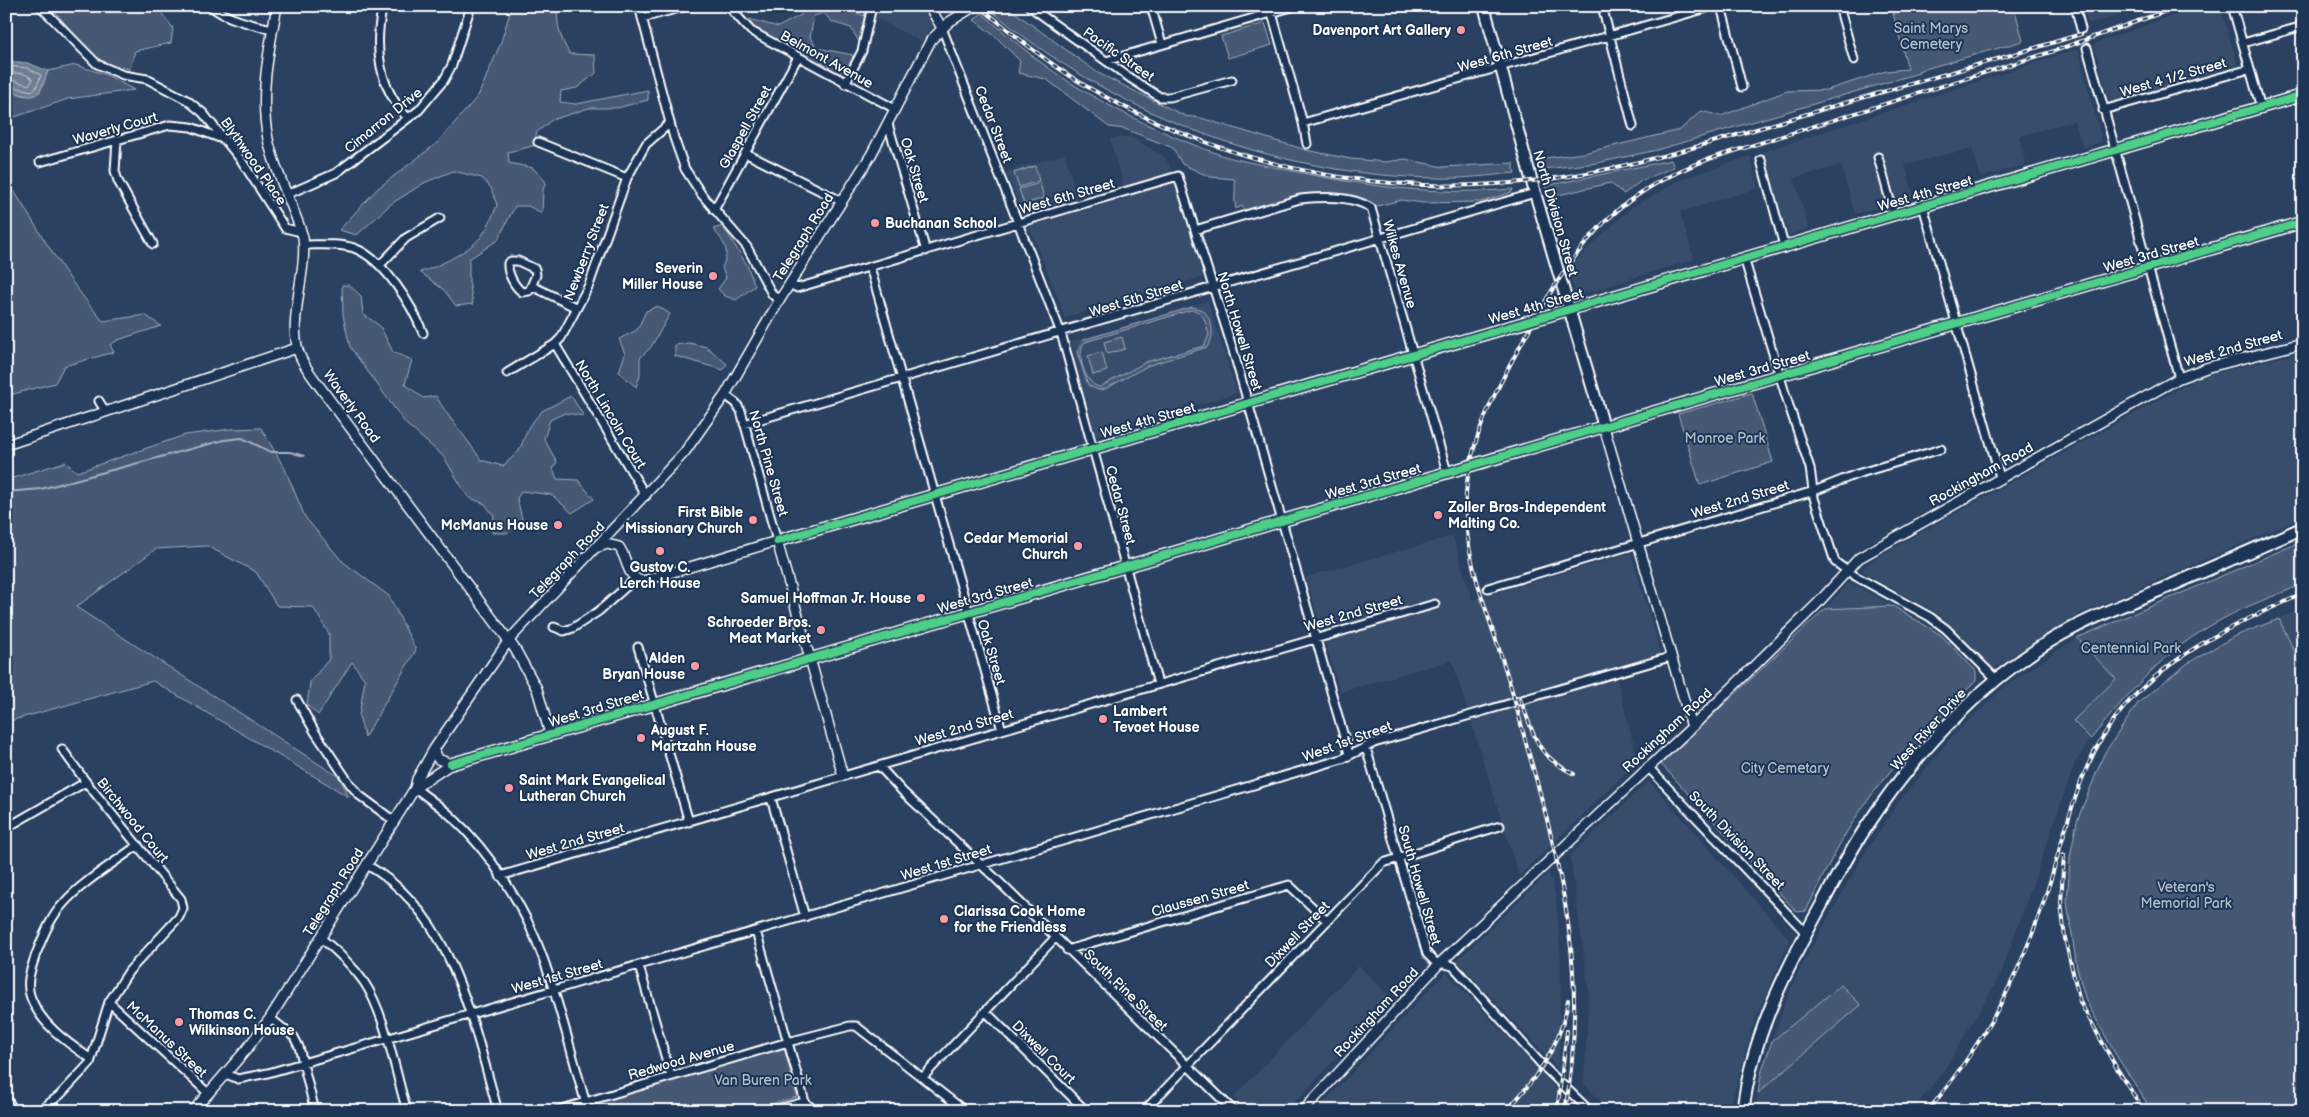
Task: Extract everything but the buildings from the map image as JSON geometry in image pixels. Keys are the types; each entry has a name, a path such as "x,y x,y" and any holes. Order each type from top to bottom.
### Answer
{"main road":[{"name":"North Division Street","path":"1484,6 1536,194 1604,427"},
{"name":"West 4th Street","path":"777,541 2303,96"},
{"name":"West 3rd Street","path":"451,764 2303,222"},
{"name":"West River Drive","path":"1743,1111 1746,1087 1764,1023 1806,933 1866,827 1912,765 1954,718 1997,680 2038,649 2074,627 2303,528"}],"street":[{"name":"Blythwood Place","path":"40,6 97,64 122,75 147,79 187,100 203,112 226,140 286,228 301,232"},
{"path":"211,6 225,15 260,27 273,29"},
{"path":"6,445 297,348 296,317 304,245 268,139 264,97 277,6"},
{"path":"383,6 377,45 380,64 391,96 408,118"},
{"name":"Cimarron Drive","path":"288,194 336,174 425,103 444,80 461,42 470,6"},
{"path":"639,6 670,123 686,169 714,210 747,247 772,294 779,301"},
{"path":"642,18 687,6"},
{"name":"Belmont Avenue","path":"728,6 750,31 845,84 896,109"},
{"path":"845,84 862,51 872,6"},
{"name":"Cedar Street","path":"929,6 942,28 1062,333 1124,567 1158,684"},
{"name":"Telegraph Road","path":"193,1111 226,1074 270,1018 415,788 417,779 434,749 509,640 597,549 684,453 725,395 779,301 888,124 913,72 942,28 975,6"},
{"name":"Pacific Street","path":"1029,6 1160,97 1170,97 1232,80"},
{"path":"1151,6 1162,44"},
{"path":"1106,61 1270,10 1295,6"},
{"path":"1602,6 1633,126"},
{"name":"West 6th Street","path":"1303,123 1714,6"},
{"path":"1720,6 1742,87"},
{"path":"1839,6 1854,60"},
{"path":"2075,6 2081,29"},
{"path":"2232,6 2261,108"},
{"path":"1270,10 1303,123 1307,144"},
{"path":"2243,43 2303,26"},
{"path":"2087,48 2179,378"},
{"name":"Glaspell Street","path":"714,210 798,57"},
{"name":"West 4 1/2 Street","path":"2103,110 2250,69"},
{"name":"Newberry Street","path":"507,373 555,344 561,338 578,308 598,262 627,178 646,144 670,123"},
{"name":"Oak Street","path":"888,124 926,251"},
{"name":"Waverly Court","path":"40,162 170,125 198,129 226,140"},
{"path":"117,140 115,170 118,181 153,244"},
{"path":"538,142 627,178"},
{"path":"745,153 841,202"},
{"path":"1878,157 1894,215"},
{"path":"1761,160 1784,246"},
{"name":"West 6th Street","path":"790,284 797,288 1178,176"},
{"name":"North Howell Street","path":"1178,176 1249,404 1349,754"},
{"name":"West 5th Street","path":"744,424 1536,194"},
{"name":"Wilkes Avenue","path":"1196,230 1287,202 1317,197 1352,200 1371,208 1412,356 1447,472"},
{"path":"1923,206 2000,477"},
{"path":"380,265 406,238 440,218"},
{"path":"304,245 335,244 354,248 380,265 418,320 423,333"},
{"path":"1744,258 1810,468 1814,498 1835,562 1930,617 1946,629 1997,680"},
{"path":"514,261 532,266 536,272 532,286 525,292 518,289 508,272 508,263 514,261"},
{"name":"Oak Street","path":"870,266 967,613 1002,730"},
{"path":"532,286 578,308"},
{"name":"West 2nd Street","path":"2094,427 2179,378 2209,366 2303,343"},
{"name":"North Lincoln Court","path":"555,344 646,496"},
{"name":"Waverly Road","path":"297,348 304,363 323,391 509,640 532,678 550,734"},
{"name":"North Pine Street","path":"725,395 736,403 741,411 843,776"},
{"path":"99,401 105,411"},
{"name":"North Division Street","path":"1604,427 1670,657"},
{"name":"Rockingham Road","path":"1303,1111 1439,964 1522,889 1692,727 1817,604 1846,570 1859,558 2000,477 2094,427"},
{"name":"West 2nd Street","path":"1488,588 1814,491 1857,474 1941,449"},
{"path":"554,628 564,630 584,621 635,579 628,569 624,555 619,547 617,526"},
{"name":"West 4th Street","path":"635,579 643,581 777,541"},
{"path":"597,549 607,544 619,547"},
{"name":"West 2nd Street","path":"500,876 1315,637 1435,604"},
{"path":"638,647 653,704 689,822"},
{"path":"1670,657 1692,727"},
{"name":"West 1st Street","path":"226,1074 238,1079 302,1063 470,1015 1342,759 1374,743 1670,657"},
{"path":"297,700 315,732 350,784 359,795 394,821"},
{"name":"South Howell Street","path":"1366,748 1430,960 1439,964 1453,966 1543,1066 1590,1111"},
{"name":"Birchwood Court","path":"62,749 86,782 180,899 183,908 179,917 129,971 109,1002"},
{"path":"434,749 438,759 451,764"},
{"name":"West 3rd Street","path":"415,788 451,764"},
{"path":"879,766 903,792 980,865"},
{"name":"South Division Street","path":"1648,767 1806,933"},
{"path":"6,830 13,824 86,782"},
{"path":"415,788 461,826 500,876 525,918 543,957 588,1111"},
{"path":"771,798 805,917"},
{"name":"Dixwell Street","path":"1144,1111 1383,863 1398,856 1500,826"},
{"path":"91,1059 52,1030 40,1015 30,997 28,982 30,970 46,930 62,904 77,890 138,845"},
{"path":"367,865 386,876 424,916 438,937 456,972 498,1111"},
{"name":"South Pine Street","path":"980,865 1234,1111"},
{"name":"Claussen Street","path":"1067,950 1289,885 1327,921"},
{"path":"756,931 805,1102 815,1111"},
{"path":"321,938 341,954 365,984 382,1023 407,1111"},
{"path":"923,1077 1055,938"},
{"path":"639,966 671,1076"},
{"path":"39,1111 60,1095 91,1059 109,1002"},
{"name":"McManus Street","path":"109,1002 208,1094"},
{"name":"Dixwell Court","path":"985,1011 1086,1111"},
{"path":"270,1018 294,1038 299,1047 315,1111"},
{"name":"Redwood Avenue","path":"554,1111 788,1042 843,1027 856,1026 965,1111"},
{"path":"6,1097 14,1111"},
{"path":"770,1111 805,1102"}],"shaded area":[{"path":"877,6 921,6 933,21 922,42 875,18"},
{"path":"2083,6 2151,6 2088,24"},
{"path":"2203,6 2220,6 2238,65 2110,104 2094,44"},
{"path":"2078,49 2102,142 2083,147 2074,121 2019,136 2026,165 1981,177 1972,148 1905,165 1914,198 1855,214 1841,165 1794,178 1809,228 1789,235 1762,152"},
{"path":"1121,137 1133,138 1163,156 1168,162 1203,277 1064,318 1062,307 1006,172 1065,154 1081,212 1127,198 1110,139"},
{"path":"1750,156 1758,188 1680,212 1694,259 1576,296 1569,273 1580,256 1631,208 1682,179"},
{"path":"1208,301 1237,393 1096,436 1071,342"},
{"path":"2303,352 2303,517 2082,613 1993,669 1940,615 1864,573 1862,569 1877,557 2202,376"},
{"path":"1453,536 1472,600 1631,553 1661,655 1614,667 1638,761 1519,876 1452,660 1340,692 1306,577"},
{"path":"1850,582 1893,606 1825,609"},
{"path":"2303,608 2303,670 2279,619"},
{"path":"2077,638 2116,679 2073,721 2091,739 2075,763 2001,974 1945,1069 1912,1111 1754,1111 1758,1093 1861,1005 1841,985 1772,1041 1790,990 1809,952 1862,858 1898,803 1951,738 2004,687"},
{"path":"1649,781 1790,940 1754,1022 1729,1111 1610,1111 1584,1084 1589,992 1570,856"},
{"path":"1549,872 1556,899 1561,961 1559,1069 1457,961"},
{"path":"1359,966 1392,999 1286,1111 1248,1111 1234,1097"},
{"path":"1446,972 1557,1090 1553,1111 1316,1111"}],"green space":[{"path":"50,6 156,6 173,28 171,43 135,51 130,69 107,65 88,50"},
{"path":"512,6 558,6 560,31 570,54 595,55 596,73 577,88 561,91 560,102 576,104 648,90 648,100 617,108 589,108 552,120 537,132 533,146 508,152 509,163 533,168 546,182 543,190 542,213 528,206 515,206 498,240 469,259 469,281 473,304 456,306 444,290 420,272 461,253 476,242 484,233 497,205 491,188 482,178 453,171 424,183 391,204 357,235 339,230 377,189 437,143 478,96 500,45"},
{"path":"809,6 838,6 865,16 861,45 851,28 832,22 824,13 814,16 810,37 817,48 853,55 851,68 839,74 752,27 749,19 778,27 801,15"},
{"path":"1006,6 1098,73 1185,116 1201,118 1306,150 1351,159 1386,162 1405,159 1443,167 1513,163 1515,173 1459,178 1395,176 1331,168 1269,154 1207,135 1148,111 1091,81 1037,46 987,7"},
{"name":"Saint Marys Cemetery","path":"1891,6 2014,6 2023,41 1657,150 1597,163 1544,169 1537,159 1584,153 1680,130 1701,111 1721,116 1787,91 1827,90 1886,71 1908,69"},
{"path":"982,13 1036,59 1089,94 1144,123 1221,155 1316,176 1372,185 1456,191 1513,189 1512,192 1481,202 1423,203 1402,200 1377,206 1363,199 1346,195 1319,193 1244,210 1242,206 1236,209 1234,179 1210,177 1182,164 1173,148 1125,129 1109,127 1046,79 1018,73 1020,61 996,37 974,20"},
{"path":"1265,23 1272,45 1228,58 1221,36"},
{"path":"76,65 107,75 134,90 68,99 6,120 6,89 25,96 40,92 48,71"},
{"path":"1671,160 1674,167 1641,181 1624,194 1610,183 1550,197 1545,186"},
{"path":"1035,166 1039,181 1019,187 1014,173"},
{"path":"6,178 64,270 103,321 145,315 161,326 118,340 110,345 114,352 64,366 55,383 6,396"},
{"path":"1040,183 1044,198 1024,204 1019,189"},
{"path":"723,226 747,265 755,286 736,300 725,296 718,289 726,278 722,267 726,251 723,242 713,229"},
{"path":"342,285 349,285 361,296 363,314 380,326 393,352 412,360 405,384 423,398 436,396 481,460 503,466 519,451 529,426 542,411 571,396 584,416 565,413 550,420 544,439 557,462 553,468 557,479 578,480 594,499 572,513 552,495 522,491 517,498 523,523 507,533 492,533 494,516 485,504 468,497 443,456 406,424 350,347 343,315"},
{"path":"658,306 670,314 651,347 640,358 640,376 636,387 619,372 625,354 619,339 637,330 646,311"},
{"path":"1192,307 1203,310 1209,318 1212,328 1210,343 1207,347 1147,366 1105,389 1098,390 1088,385 1077,352 1083,340","holes":["1191,310 1202,315 1209,335 1204,346 1146,362 1100,387 1090,381 1086,375 1081,360 1082,347 1085,342"]},
{"path":"1122,337 1125,349 1107,354 1104,342"},
{"path":"689,343 707,347 727,364 723,370 675,356 675,345"},
{"path":"1102,352 1107,371 1093,375 1088,356"},
{"name":"Monroe Park","path":"1752,393 1773,462 1700,485 1678,414"},
{"path":"261,428 285,469 305,517 342,561 389,596 416,650 365,737 359,716 365,680 352,662 318,715 307,705 310,682 329,659 329,634 313,607 277,606 256,572 207,546 156,549 76,607 339,777 349,797 153,681 6,722 6,480 65,462 77,472 185,435 231,429"},
{"name":"Centennial Park","path":"2303,541 2303,584 2229,616 2200,632 2182,645 2149,673 2091,739 2073,721 2116,679 2077,638"},
{"name":"City Cemetary","path":"1893,606 1941,635 1976,671 1976,681 1921,737 1886,777 1841,842 1806,911 1797,912 1661,764 1825,609"},
{"name":"Veteran's Memorial Park","path":"2279,619 2303,670 2303,1106 2299,1111 2152,1111 2116,1055 2086,1001 2077,968 2067,902 2070,858 2077,821 2104,754 2138,703 2188,663 2235,636"},
{"path":"1841,985 1861,1005 1758,1093 1762,1070 1772,1041"},
{"name":"Van Buren Park","path":"784,1048 797,1097 745,1111 593,1111 591,1104"}],"water":[{"path":"6,61 28,63 48,71 38,93 30,96 6,89"}],"waterway":[{"path":"6,492 41,489 224,440 242,438 271,452 290,452 304,456"}],"tunnel":[{"path":"2081,29 2087,48"}],"railway":[{"path":"1565,1111 1572,1063 1574,1017 1573,971 1569,927 1552,838 1507,675 1477,581 1468,539 1466,517 1469,470 1483,422 1503,377 1539,312 1572,260 1609,218 1629,201 1679,171 1709,159 2054,51 2180,6"},
{"path":"984,10 1041,56 1086,86 1160,124 1219,147 1279,165 1340,177 1402,184 1465,185 1529,181 1593,172 1674,153 2081,34"},
{"path":"1928,1111 1981,1038 2009,988 2033,933 2074,800 2095,751 2108,728 2125,706 2144,687 2185,654 2231,628 2303,594"},
{"path":"1520,699 1533,734 1543,751 1551,759 1574,774"},
{"path":"2064,855 2061,902 2065,939 2080,1002 2116,1067 2144,1111"},
{"path":"1506,1111 1537,1073 1554,1046 1565,1016 1568,1000"},
{"path":"1557,1111 1567,1031"}],"cycle path":[{"path":"777,541 2303,95"},
{"path":"451,764 2303,222"}],"place":[{"name":"Davenport Art Gallery","path":"1461,30"},
{"name":"Buchanan School","path":"875,223"},
{"name":"Severin Miller House","path":"713,276"},
{"name":"Zoller Bros-Independent Malting Co.","path":"1438,515"},
{"name":"First Bible Missionary Church","path":"753,520"},
{"name":"McManus House","path":"558,525"},
{"name":"Cedar Memorial Church","path":"1078,546"},
{"name":"Gustov C. Lerch House","path":"660,551"},
{"name":"Samuel Hoffman Jr. House","path":"921,598"},
{"name":"Schroeder Bros. Meat Market","path":"821,630"},
{"name":"Alden Bryan House","path":"695,666"},
{"name":"Lambert Tevoet House","path":"1103,719"},
{"name":"August F. Martzahn House","path":"641,738"},
{"name":"Saint Mark Evangelical Lutheran Church","path":"509,788"},
{"name":"Clarissa Cook Home for the Friendless","path":"944,919"},
{"name":"Thomas C. Wilkinson House","path":"179,1022"}]}
